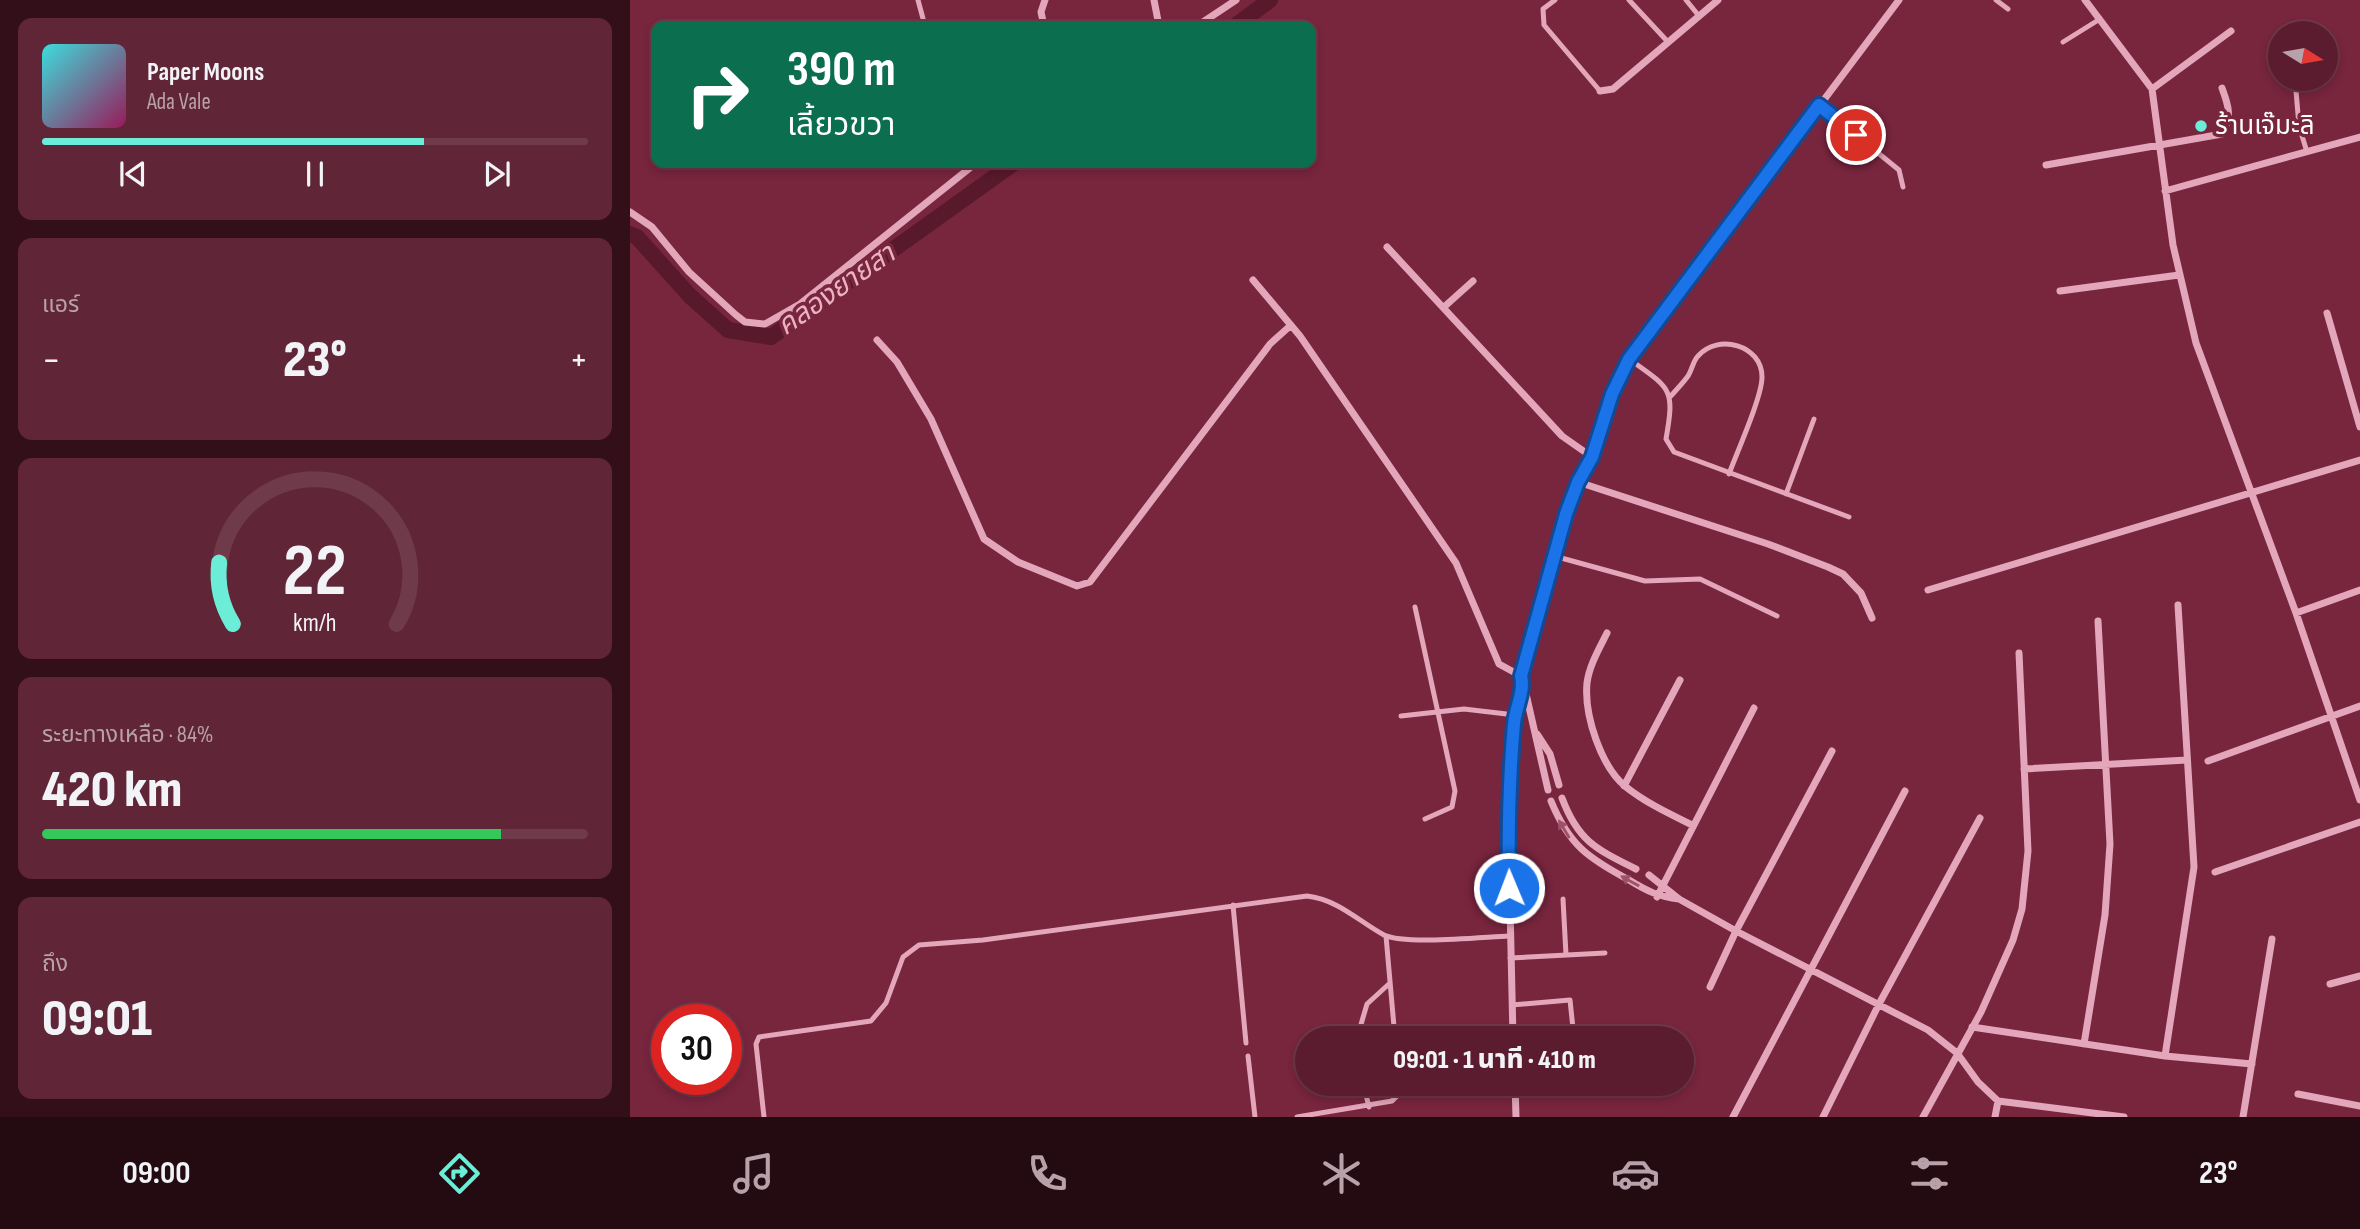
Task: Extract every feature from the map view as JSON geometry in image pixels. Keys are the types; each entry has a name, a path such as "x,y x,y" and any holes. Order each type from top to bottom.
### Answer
{"street":[{"path":"1043,21 1041,12 1045,0"},
{"path":"1154,0 1158,21"},
{"path":"1204,21 1236,0"},
{"path":"1600,91 1613,89 1718,0"},
{"path":"1513,1026 1508,817 1515,715 1554,556 1578,482 1592,457 1612,394 1629,359 1899,0"},
{"path":"2085,0 2152,89 2179,275 2196,343 2360,800"},
{"path":"2152,89 2231,31"},
{"path":"2046,165 2222,134 2230,119 2230,109 2222,88"},
{"path":"2165,191 2360,137"},
{"path":"630,212 644,219 689,272 736,315 745,322 765,324 800,304 962,168"},
{"path":"1387,247 1562,436 1592,457"},
{"path":"2060,291 2179,275"},
{"path":"1253,280 1290,326 1456,563 1499,664 1522,679 1548,790"},
{"path":"1444,307 1473,281"},
{"path":"2326,313 2360,426"},
{"path":"877,340 897,362 931,419 984,539 1018,562 1077,586 1090,582 1270,344 1290,326"},
{"path":"1928,590 2360,460"},
{"path":"1578,482 1768,544 1828,567 1843,574 1861,593 1872,618"},
{"path":"2295,613 2360,590"},
{"path":"2165,1056 2194,867 2178,605"},
{"path":"2084,1044 2109,876 2098,621"},
{"path":"1606,633 1590,670 1588,702 1606,761 1624,786 1692,825"},
{"path":"1923,1117 2000,972 2022,909 2028,851 2019,653"},
{"path":"1624,786 1680,680"},
{"path":"2208,761 2360,706"},
{"path":"1657,897 1754,708"},
{"path":"1536,733 1550,754 1559,785"},
{"path":"1710,987 1736,931 1832,751"},
{"path":"2024,769 2187,760"},
{"path":"1733,1117 1905,791"},
{"path":"1562,798 1572,824 1589,843 1636,869"},
{"path":"1550,801 1562,827 1584,853 1657,897 1679,899"},
{"path":"1823,1117 1879,1004 1980,818"},
{"path":"2215,872 2360,822"},
{"path":"1584,853 1589,843"},
{"path":"1649,875 1679,899 1736,931 1928,1030 1956,1053 1978,1082 1998,1101 2079,1114 2124,1117"},
{"path":"2244,1117 2272,939"},
{"path":"2330,984 2360,975"},
{"path":"1972,1027 2165,1056 2252,1064"},
{"path":"2298,1094 2360,1106"},
{"path":"1515,1096 1516,1117"},
{"path":"1995,1117 1998,1101"}],"lane":[{"path":"918,0 924,21"},
{"path":"1555,0 1543,9 1544,25 1600,91"},
{"path":"1629,0 1668,42"},
{"path":"1686,0 1699,16"},
{"path":"1996,0 2008,9"},
{"path":"2063,42 2100,19"},
{"path":"2296,91 2299,126 2307,152"},
{"path":"1819,105 1899,170 1903,187"},
{"path":"1671,396 1689,374 1698,356 1705,351 1734,345 1750,349 1761,363 1763,380 1729,474"},
{"path":"1629,359 1654,377 1671,396 1667,445 1674,452 1849,517"},
{"path":"1786,494 1814,419"},
{"path":"1554,556 1645,581 1700,579 1777,616"},
{"path":"1415,607 1455,801 1447,811 1425,819"},
{"path":"1401,716 1464,709 1515,715"},
{"path":"764,1117 756,1044 759,1037 871,1021 886,1003 903,957 919,945 983,940 1233,905 1316,897 1356,915 1386,936 1413,939 1509,936"},
{"path":"1563,899 1566,955"},
{"path":"1233,905 1246,1043"},
{"path":"1386,936 1394,1026"},
{"path":"1510,958 1605,953"},
{"path":"1361,1026 1367,1004 1390,983"},
{"path":"1512,1005 1570,1000 1573,1026"},
{"path":"1248,1056 1255,1117"},
{"path":"1366,1096 1369,1107"},
{"path":"1297,1117 1369,1107 1396,1099 1396,1096"}],"waterway":[{"name":"คลองยายสา","path":"1242,21 1270,0"},
{"name":"คลองยายสา","path":"630,234 637,237 690,296 728,330 771,337 1007,168"}],"place":[{"name":"ร้านเจ๊มะลิ","path":"2201,126"}],"route":[{"path":"1509,888 1509,779 1515,715 1523,682 1521,676 1566,514 1578,482 1592,457 1612,394 1629,359 1819,105 1856,135"}]}
